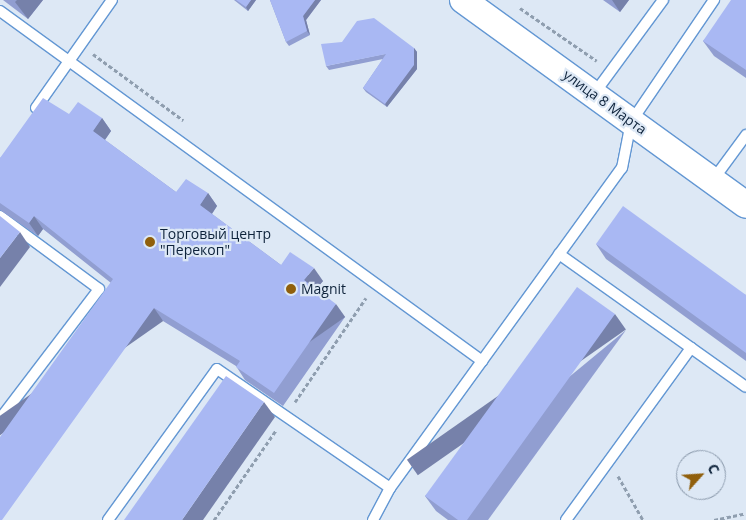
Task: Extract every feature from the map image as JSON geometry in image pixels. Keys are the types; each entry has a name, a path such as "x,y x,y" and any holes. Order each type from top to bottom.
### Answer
{"street":[{"name":"улица 8 Марта","path":"463,0 746,205"}],"lane":[{"path":"27,122 112,0"},
{"path":"594,94 663,0"},
{"path":"373,520 390,488 622,168 631,122 714,0"},
{"path":"0,11 482,361"},
{"path":"712,181 746,135"},
{"path":"0,216 99,289 0,420"},
{"path":"559,254 746,387"},
{"path":"566,520 691,348"},
{"path":"108,520 217,370 390,488"}],"path":[{"path":"517,5 611,71"},
{"path":"609,460 643,520"},
{"path":"714,520 746,513"}],"building":[{"path":"236,0 251,0 246,7"},
{"path":"270,0 315,0 303,16 307,31 286,42"},
{"path":"731,0 746,0 746,70 703,41"},
{"path":"374,18 414,48 414,65 385,104 363,88 386,54 326,66 321,44 342,42 357,21"},
{"name":"Торговый центр \"Перекоп\"","path":"43,98 69,114 78,102 102,118 93,131 176,192 186,179 208,193 200,205 281,265 290,252 314,268 304,280 336,304 274,393 236,367 240,361 154,308 2,520 0,520 0,437 113,279 34,216 29,223 0,203 0,158"},
{"path":"623,206 746,295 746,353 596,244"},
{"path":"0,216 20,232 0,258"},
{"path":"577,287 615,314 467,520 458,520 425,496"},
{"path":"226,376 264,402 182,520 124,520"}],"place":[{"name":"Торговый центр \"Перекоп\"","path":"150,242"},
{"name":"Magnit","path":"291,289"}]}
